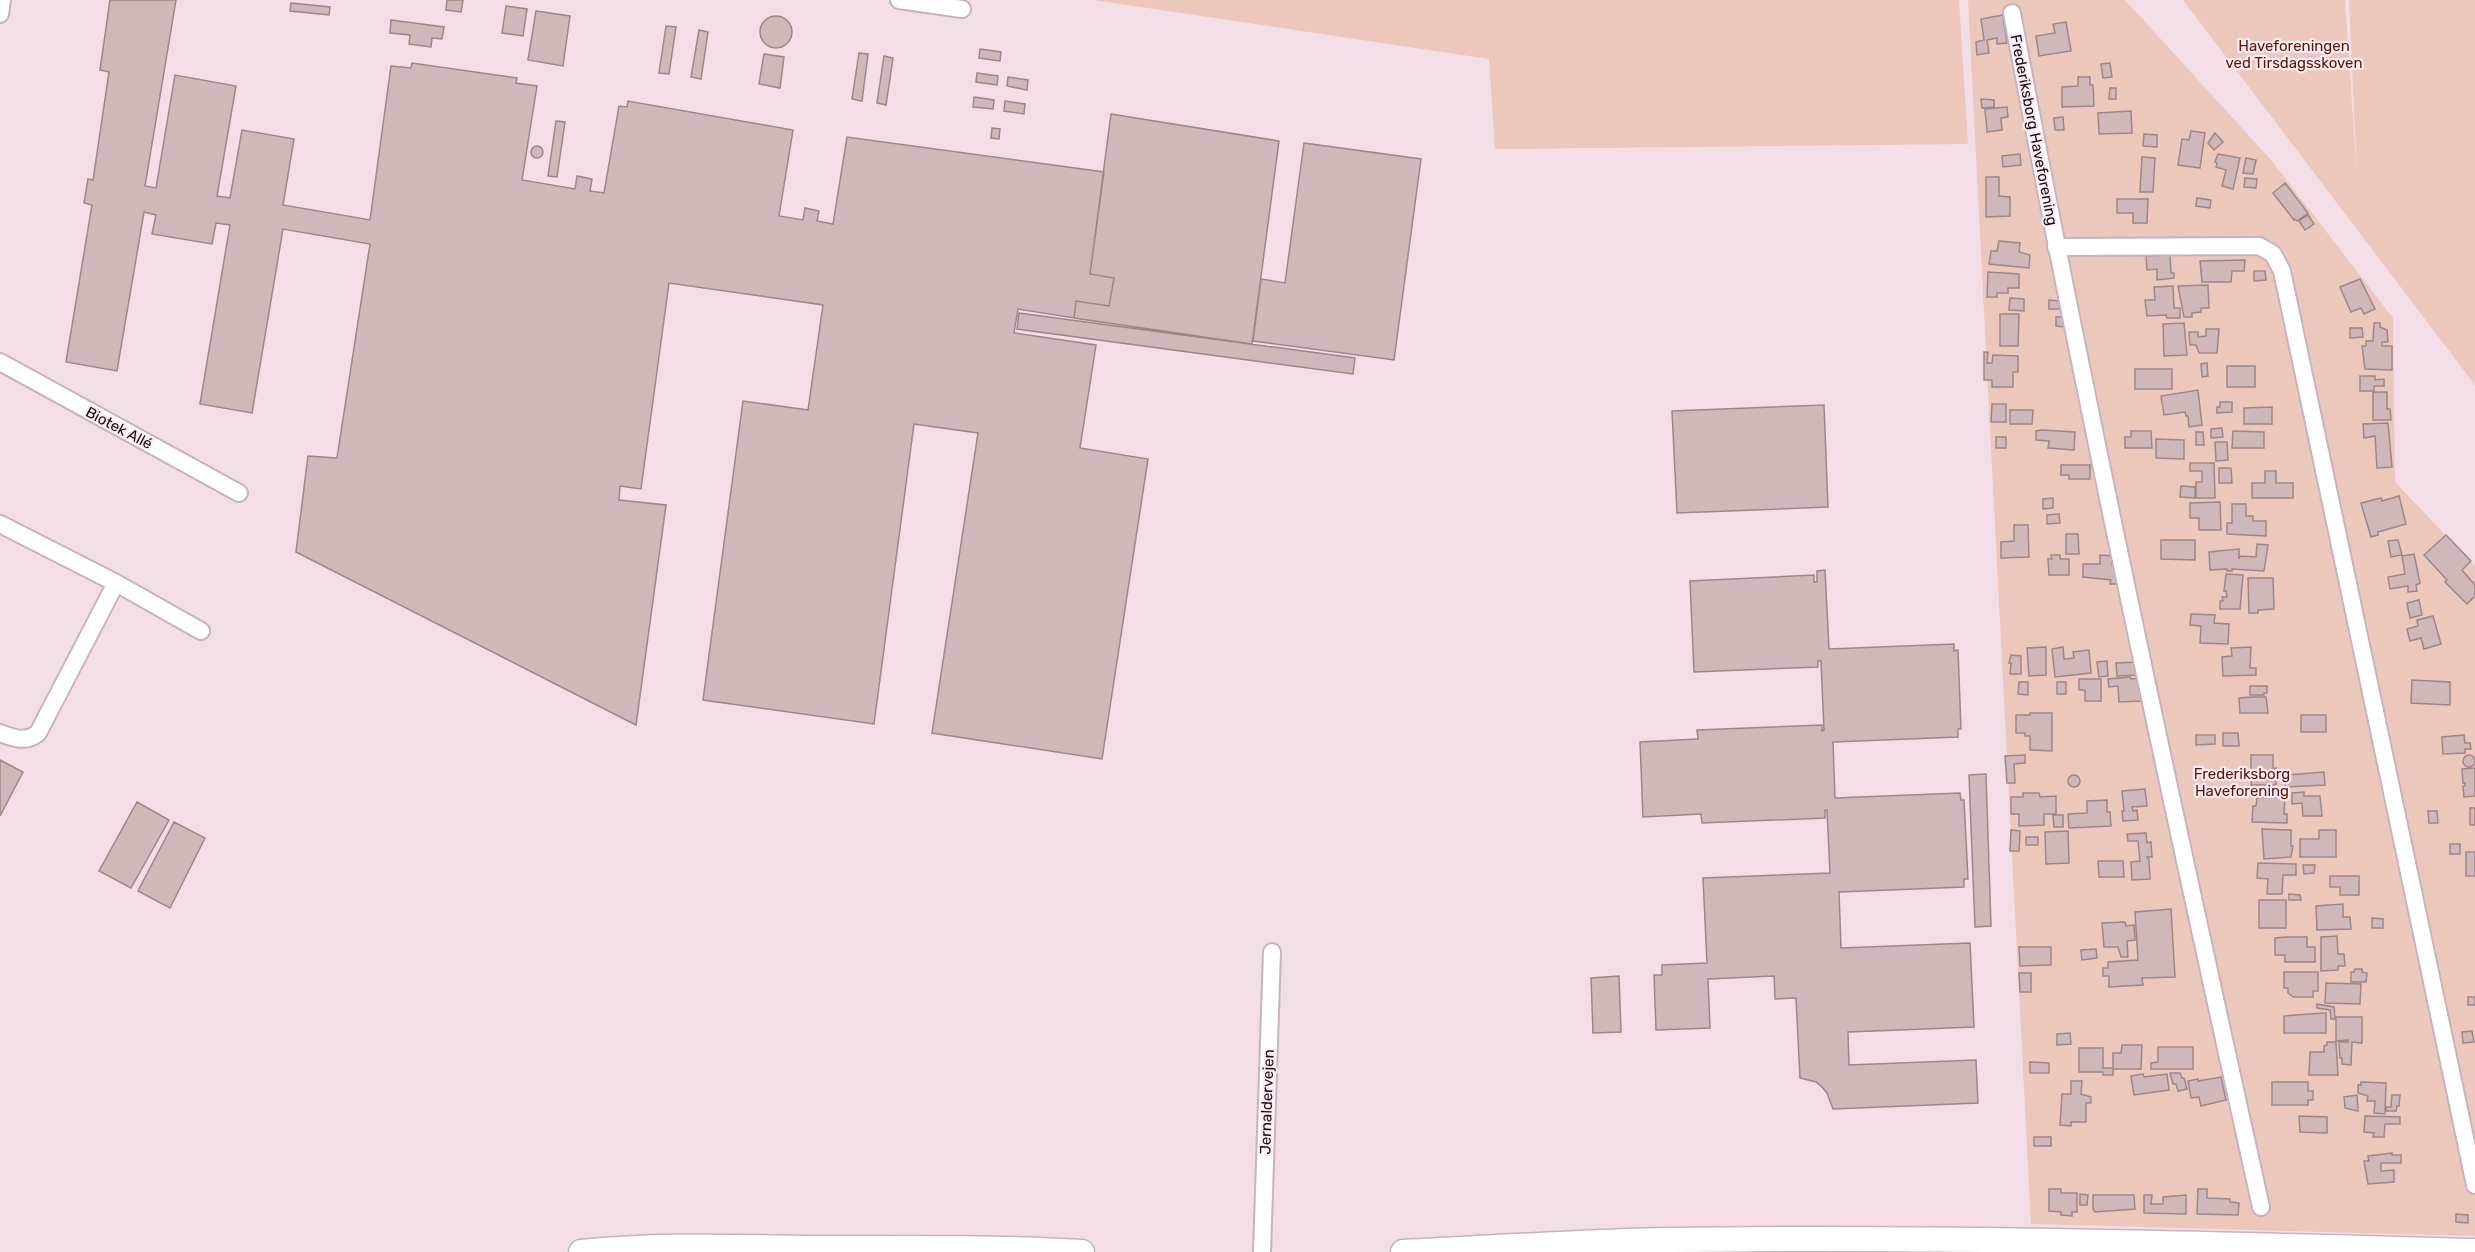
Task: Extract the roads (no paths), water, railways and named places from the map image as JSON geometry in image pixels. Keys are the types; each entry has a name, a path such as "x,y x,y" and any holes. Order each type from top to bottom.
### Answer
{"street":[{"path":"0,14 2,0"},
{"path":"899,0 962,9"},
{"name":"Frederiksborg Haveforening","path":"2012,13 2056,247 2212,988 2261,1207"},
{"name":"Frederiksborg Haveforening","path":"2056,247 2259,246 2273,254 2282,271 2475,1185"},
{"name":"Biotek Allé","path":"0,362 239,493"},
{"path":"0,524 116,583 201,631"},
{"path":"0,734 26,739 38,733 116,583"},
{"name":"Jernaldervejen","path":"1262,1252 1272,952"},
{"path":"1403,1252 1668,1240 1773,1239 2031,1240 2475,1251"},
{"path":"581,1252 609,1249 763,1247 1028,1249 1083,1252"}],"park label":[{"name":"Haveforeningen ved Tirsdagsskoven","path":"2294,54"}]}
